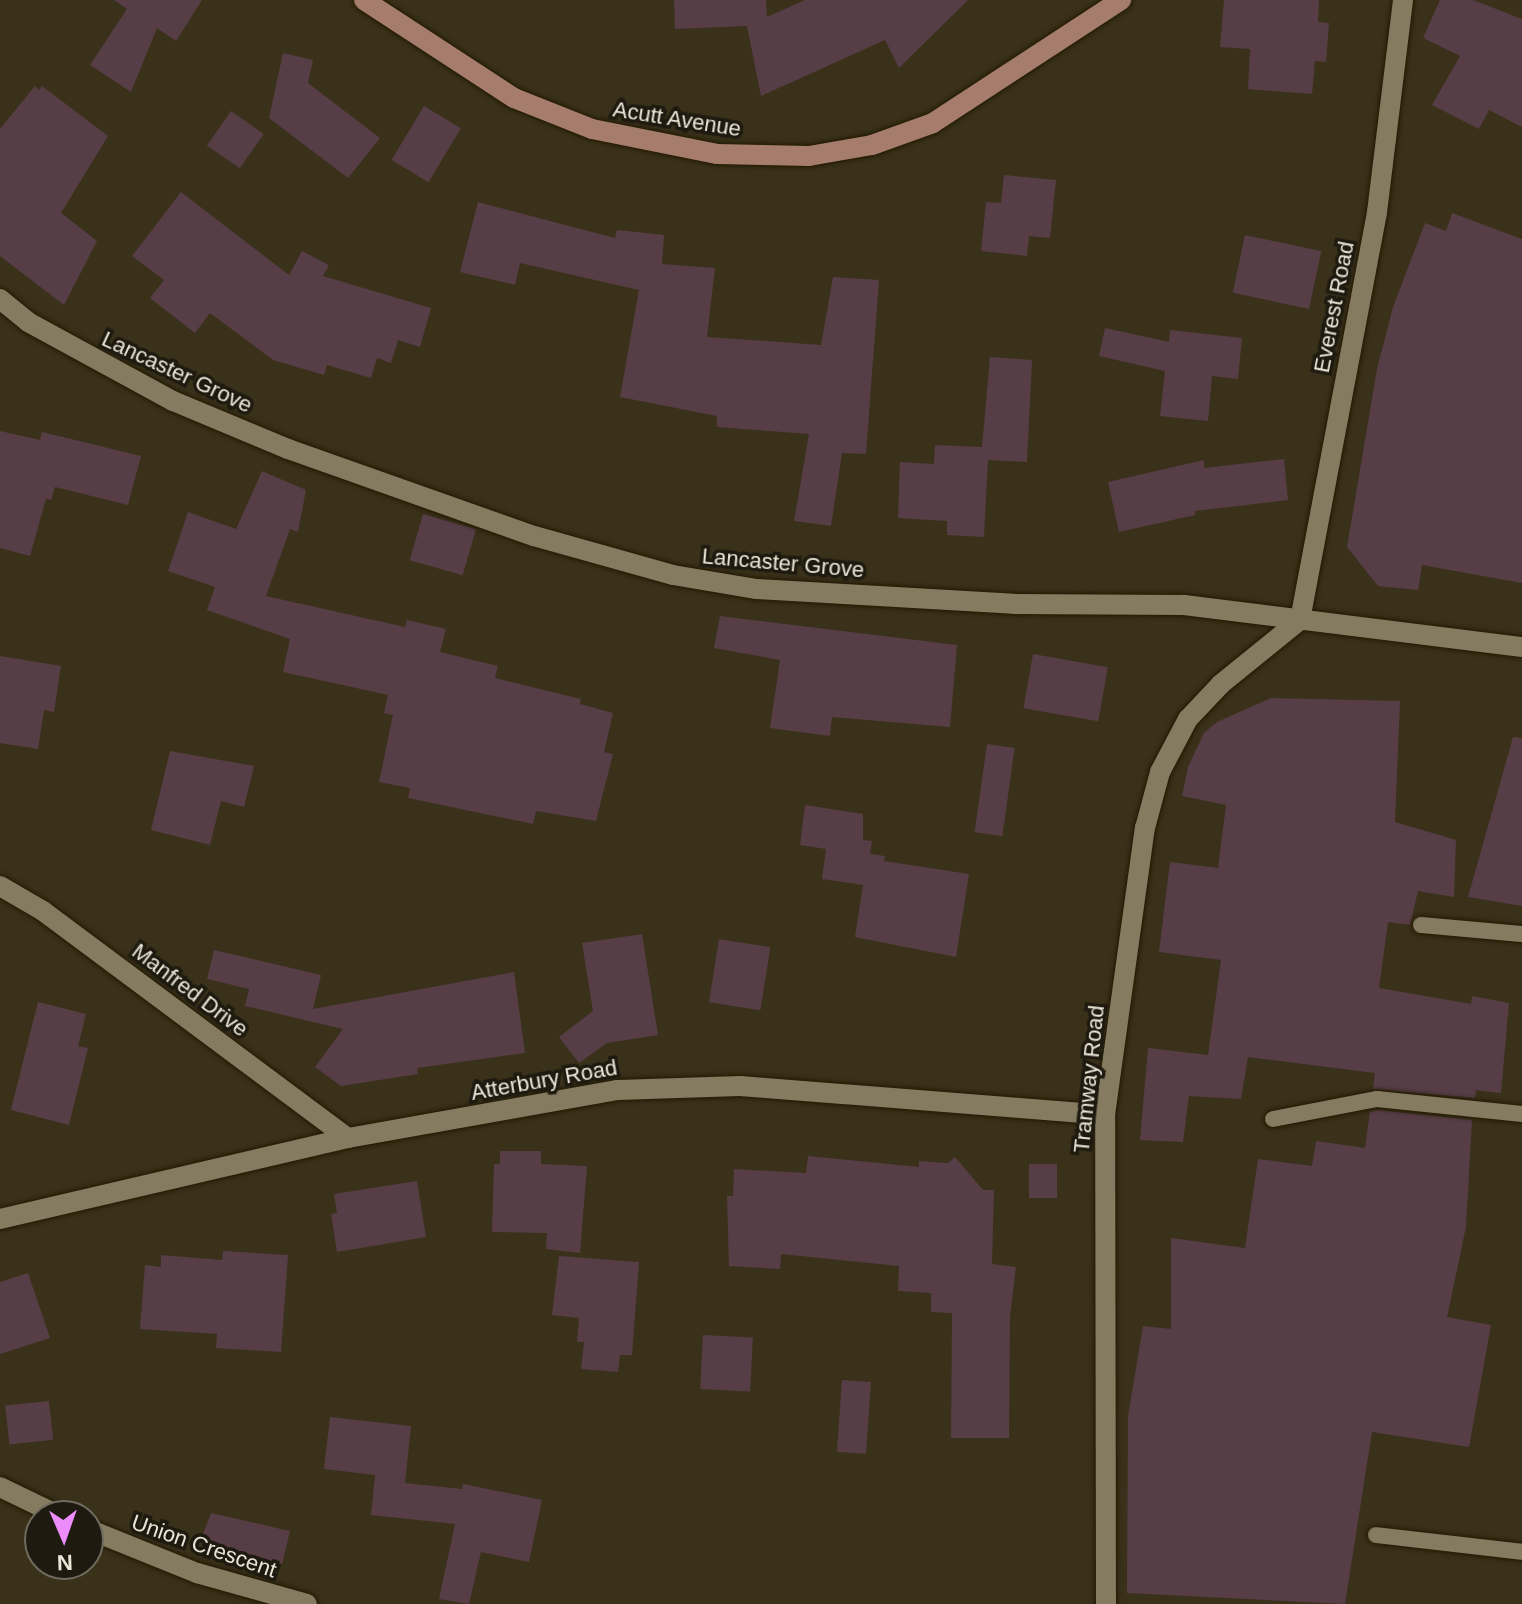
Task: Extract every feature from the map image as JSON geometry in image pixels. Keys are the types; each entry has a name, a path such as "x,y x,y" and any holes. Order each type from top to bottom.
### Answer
{"street":[{"name":"Acutt Avenue","path":"364,0 514,98 592,129 717,154 809,156 872,145 933,123 1121,0"},
{"name":"Everest Road","path":"1300,620 1377,212 1403,0"},
{"name":"Lancaster Grove","path":"0,299 82,353 173,401 273,443 534,536 673,575 757,589 1014,604 1184,605 1522,647"},
{"name":"Tramway Road","path":"1106,1604 1105,1115 1145,828 1160,772 1188,719 1221,684 1300,620"},
{"name":"Manfred Drive","path":"0,886 43,911 348,1138"},
{"name":"Atterbury Road","path":"0,1219 348,1138 618,1090 682,1086 1105,1115"},
{"path":"0,1487 27,1500"},
{"name":"Union Crescent","path":"104,1535 197,1573 307,1604"}],"lane":[{"path":"1421,925 1522,934"},
{"path":"1273,1119 1377,1099 1522,1114"},
{"path":"1376,1535 1522,1552"}],"building":[{"path":"114,0 202,0 176,41 157,28 131,92 90,65 127,9"},
{"path":"674,0 766,0 767,17 805,0 968,0 899,68 885,40 761,96 747,26 675,29"},
{"path":"1224,0 1319,0 1318,22 1329,23 1326,62 1315,61 1312,94 1248,89 1250,49 1220,47"},
{"path":"1440,0 1473,0 1522,19 1522,127 1489,110 1479,129 1432,105 1460,56 1423,38"},
{"path":"283,53 313,60 308,83 380,138 348,178 269,118"},
{"path":"35,86 39,90 42,86 108,136 61,213 97,241 64,305 0,256 0,129"},
{"path":"424,106 461,128 428,182 392,160"},
{"path":"231,111 264,134 240,168 207,145"},
{"path":"1004,175 1056,180 1050,238 1029,236 1027,256 981,251 986,202 1001,203"},
{"path":"181,192 289,275 302,251 329,265 323,276 431,308 420,347 398,340 391,363 377,358 371,378 327,365 324,375 273,360 210,313 195,333 150,298 164,280 132,256"},
{"path":"478,202 615,238 617,230 664,235 662,264 715,268 707,337 821,345 833,277 879,280 866,454 842,453 831,526 794,521 809,434 717,427 717,416 620,397 639,290 520,263 515,285 460,272"},
{"path":"1452,213 1522,239 1522,583 1422,565 1418,590 1378,586 1347,547 1377,369 1393,307 1425,223 1446,231"},
{"path":"1245,235 1321,251 1309,309 1233,293"},
{"path":"1105,328 1169,342 1170,330 1242,338 1238,379 1212,376 1208,421 1160,416 1165,371 1099,356"},
{"path":"990,357 1032,360 1027,462 988,460 984,537 947,535 947,521 898,518 900,462 934,464 935,445 982,447"},
{"path":"0,431 40,440 42,432 141,456 128,505 55,487 51,500 46,499 30,556 0,548"},
{"path":"1284,459 1288,500 1195,511 1195,515 1119,532 1108,482 1204,460 1204,468"},
{"path":"262,471 306,490 298,532 290,529 266,596 405,627 407,620 446,629 440,652 498,666 495,678 581,699 580,704 613,713 604,752 613,754 596,821 536,811 533,824 408,798 410,788 379,782 393,715 384,713 388,695 283,672 290,639 207,610 215,587 168,571 188,512 236,529"},
{"path":"423,514 476,529 463,575 410,560"},
{"path":"720,616 957,645 950,727 832,717 830,736 770,728 780,660 714,648"},
{"path":"1033,654 1108,667 1098,721 1023,708"},
{"path":"0,656 61,666 54,712 44,710 38,749 0,743"},
{"path":"1271,698 1400,701 1395,822 1456,840 1454,897 1418,891 1410,925 1388,922 1379,988 1471,1004 1472,996 1509,1003 1501,1093 1476,1090 1475,1098 1373,1089 1375,1073 1248,1057 1241,1099 1189,1096 1183,1142 1140,1140 1148,1048 1208,1055 1221,960 1159,952 1170,862 1218,868 1226,805 1182,796 1188,767 1204,733 1217,722"},
{"path":"1513,737 1522,738 1522,906 1468,897"},
{"path":"987,744 1015,748 1002,836 975,832"},
{"path":"170,751 254,766 244,807 221,801 210,845 151,830"},
{"path":"805,805 863,814 863,840 872,841 870,854 885,856 884,861 969,874 956,957 855,937 863,885 822,879 826,849 800,845"},
{"path":"642,934 658,1035 607,1043 579,1063 559,1037 593,1011 582,943"},
{"path":"719,939 770,947 760,1010 709,1002"},
{"path":"214,950 321,975 313,1009 514,972 525,1053 417,1068 418,1074 341,1086 315,1067 343,1029 245,1006 249,989 207,979"},
{"path":"38,1002 86,1014 78,1046 88,1048 69,1125 11,1110"},
{"path":"1377,1110 1472,1120 1466,1227 1447,1317 1491,1325 1469,1447 1372,1432 1345,1604 1127,1593 1128,1416 1143,1326 1171,1329 1171,1238 1245,1248 1258,1159 1312,1166 1316,1141 1365,1148 1370,1112"},
{"path":"500,1151 541,1151 541,1164 587,1166 580,1253 546,1249 547,1233 492,1232 494,1164 500,1164"},
{"path":"808,1156 919,1167 919,1161 948,1163 955,1157 983,1190 994,1190 992,1264 1016,1267 1010,1316 1009,1438 951,1438 952,1313 931,1312 931,1293 898,1291 899,1266 781,1254 780,1269 729,1266 727,1196 733,1196 734,1169 806,1173"},
{"path":"1029,1164 1057,1164 1057,1198 1029,1198"},
{"path":"417,1181 426,1237 337,1252 331,1214 337,1213 334,1194"},
{"path":"223,1251 288,1255 281,1352 216,1348 217,1334 140,1329 145,1265 161,1267 161,1255 222,1260"},
{"path":"559,1256 639,1262 632,1355 620,1355 618,1372 581,1369 584,1342 577,1342 579,1318 552,1315"},
{"path":"28,1273 50,1338 0,1354 0,1282"},
{"path":"703,1335 753,1338 750,1392 700,1389"},
{"path":"842,1380 871,1382 866,1454 837,1452"},
{"path":"49,1401 53,1440 9,1444 5,1406"},
{"path":"330,1417 411,1426 405,1483 462,1489 463,1484 542,1500 529,1562 481,1552 469,1604 439,1599 455,1524 371,1515 375,1475 324,1469"},
{"path":"211,1513 290,1531 282,1564 201,1539"}]}
